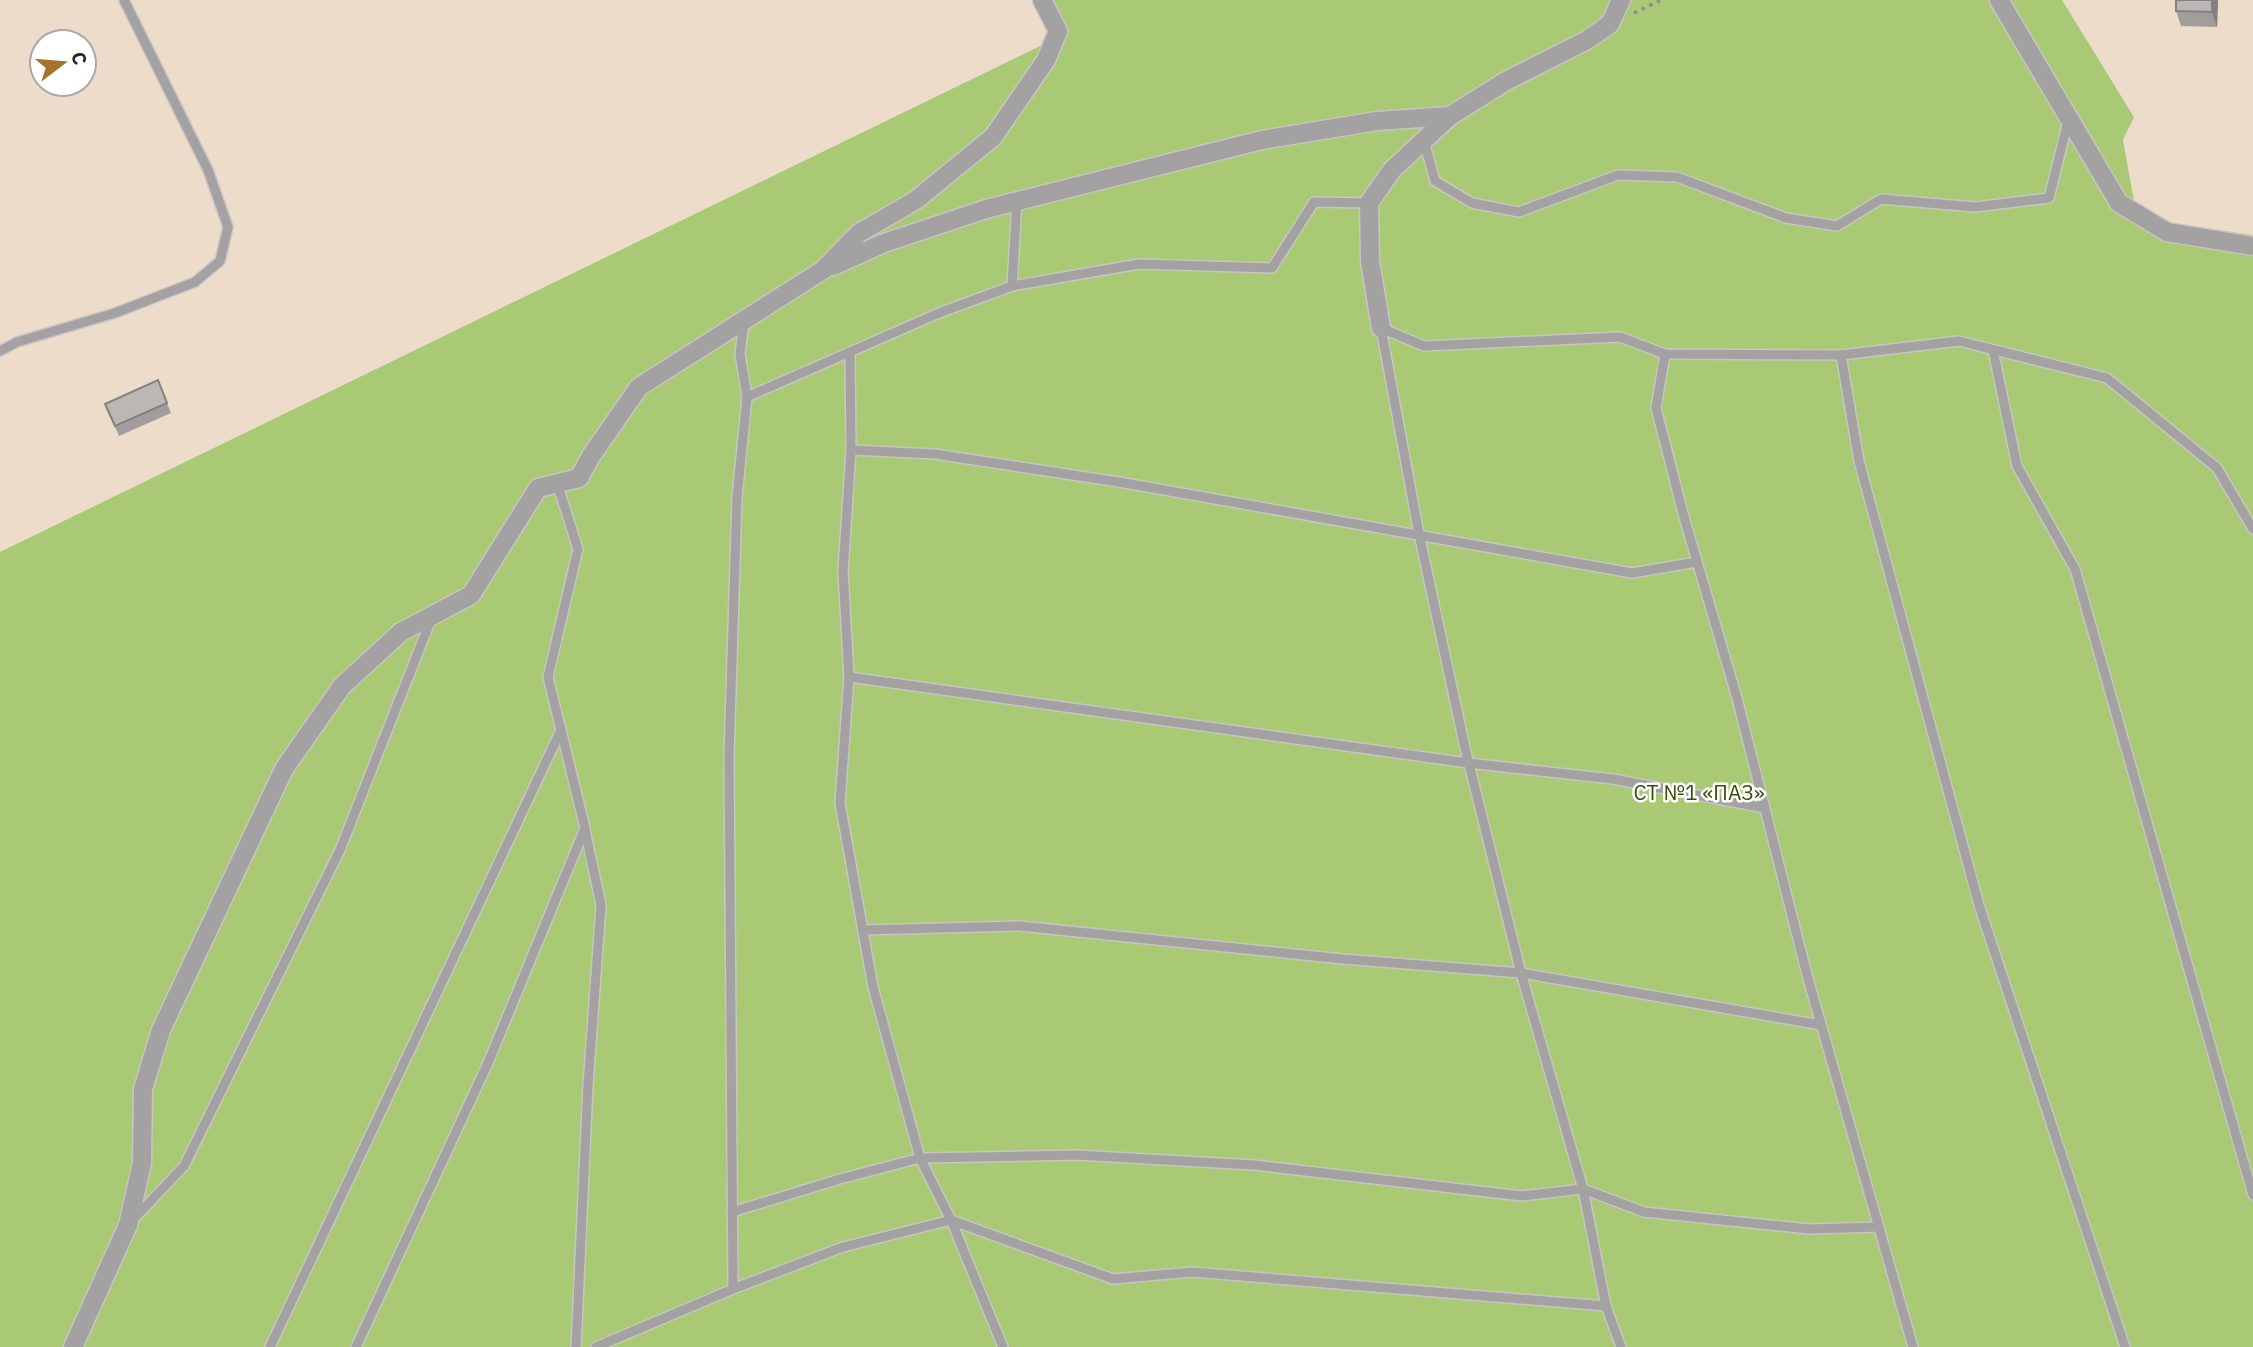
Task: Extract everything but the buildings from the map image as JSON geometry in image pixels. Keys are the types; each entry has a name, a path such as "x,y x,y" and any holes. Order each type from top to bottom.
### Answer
{"street":[{"path":"823,270 859,233 916,200 993,137 1046,60 1058,31 1042,0"},
{"path":"1381,328 1370,261 1369,203 1392,170 1450,116 1506,81 1587,40 1610,24 1621,0"},
{"path":"1999,0 2119,203 2167,232 2252,248"},
{"path":"73,1347 128,1225 142,1163 143,1089 161,1030 284,769 342,685 401,632 471,595 538,488 579,478 639,387 823,270 884,243 986,209 1262,140 1377,121 1450,116"}],"lane":[{"path":"0,351 17,342 115,313 194,282 220,261 228,227 208,170 124,0"},
{"path":"1424,141 1435,181 1472,203 1519,212 1618,175 1677,177 1786,218 1837,226 1881,199 1975,207 2049,198 2068,117"},
{"path":"1012,286 1017,201"},
{"path":"747,397 939,313 1012,286 1139,264 1272,268 1314,202 1369,203"},
{"path":"733,1289 729,757 737,497 747,397 740,354 744,320"},
{"path":"1381,328 1424,346 1620,337 1665,354 1841,355 1959,341 2107,378 2217,467 2253,529"},
{"path":"1381,328 1419,534 1468,763 1521,973 1583,1189 1606,1306 1621,1347"},
{"path":"1993,350 2017,466 2075,569 2253,1195"},
{"path":"850,352 851,450 843,571 849,677 840,803 873,987 920,1158 950,1220 1003,1347"},
{"path":"1665,354 1656,408 1737,698 1821,1025 1913,1347"},
{"path":"1841,355 1859,461 1979,905 2125,1347"},
{"path":"851,450 935,454 1119,482 1632,573 1697,562"},
{"path":"557,484 578,549 548,677 601,905 588,1085 576,1347"},
{"path":"128,1225 184,1166 340,850 433,615"},
{"path":"849,677 1468,763 1613,779 1765,808"},
{"path":"270,1347 560,732"},
{"path":"356,1347 488,1063 585,828"},
{"path":"863,930 1019,926 1343,959 1521,973 1821,1025"},
{"path":"732,1212 920,1158 1077,1155 1254,1166 1522,1196 1583,1189 1644,1212 1809,1229 1879,1227"},
{"path":"596,1347 733,1289 843,1247 950,1220 1113,1279 1192,1272 1606,1306"}],"shaded area":[{"path":"0,0 1033,0 1048,29 1042,45 0,552"},
{"path":"2062,0 2253,0 2253,235 2169,223 2134,201 2123,140 2134,116"}],"green space":[{"name":"СТ №1 «ПАЗ»","path":"1033,0 2062,0 2134,117 2123,140 2134,201 2169,223 2253,235 2253,1347 0,1347 0,552 1042,45 1048,29"}]}
